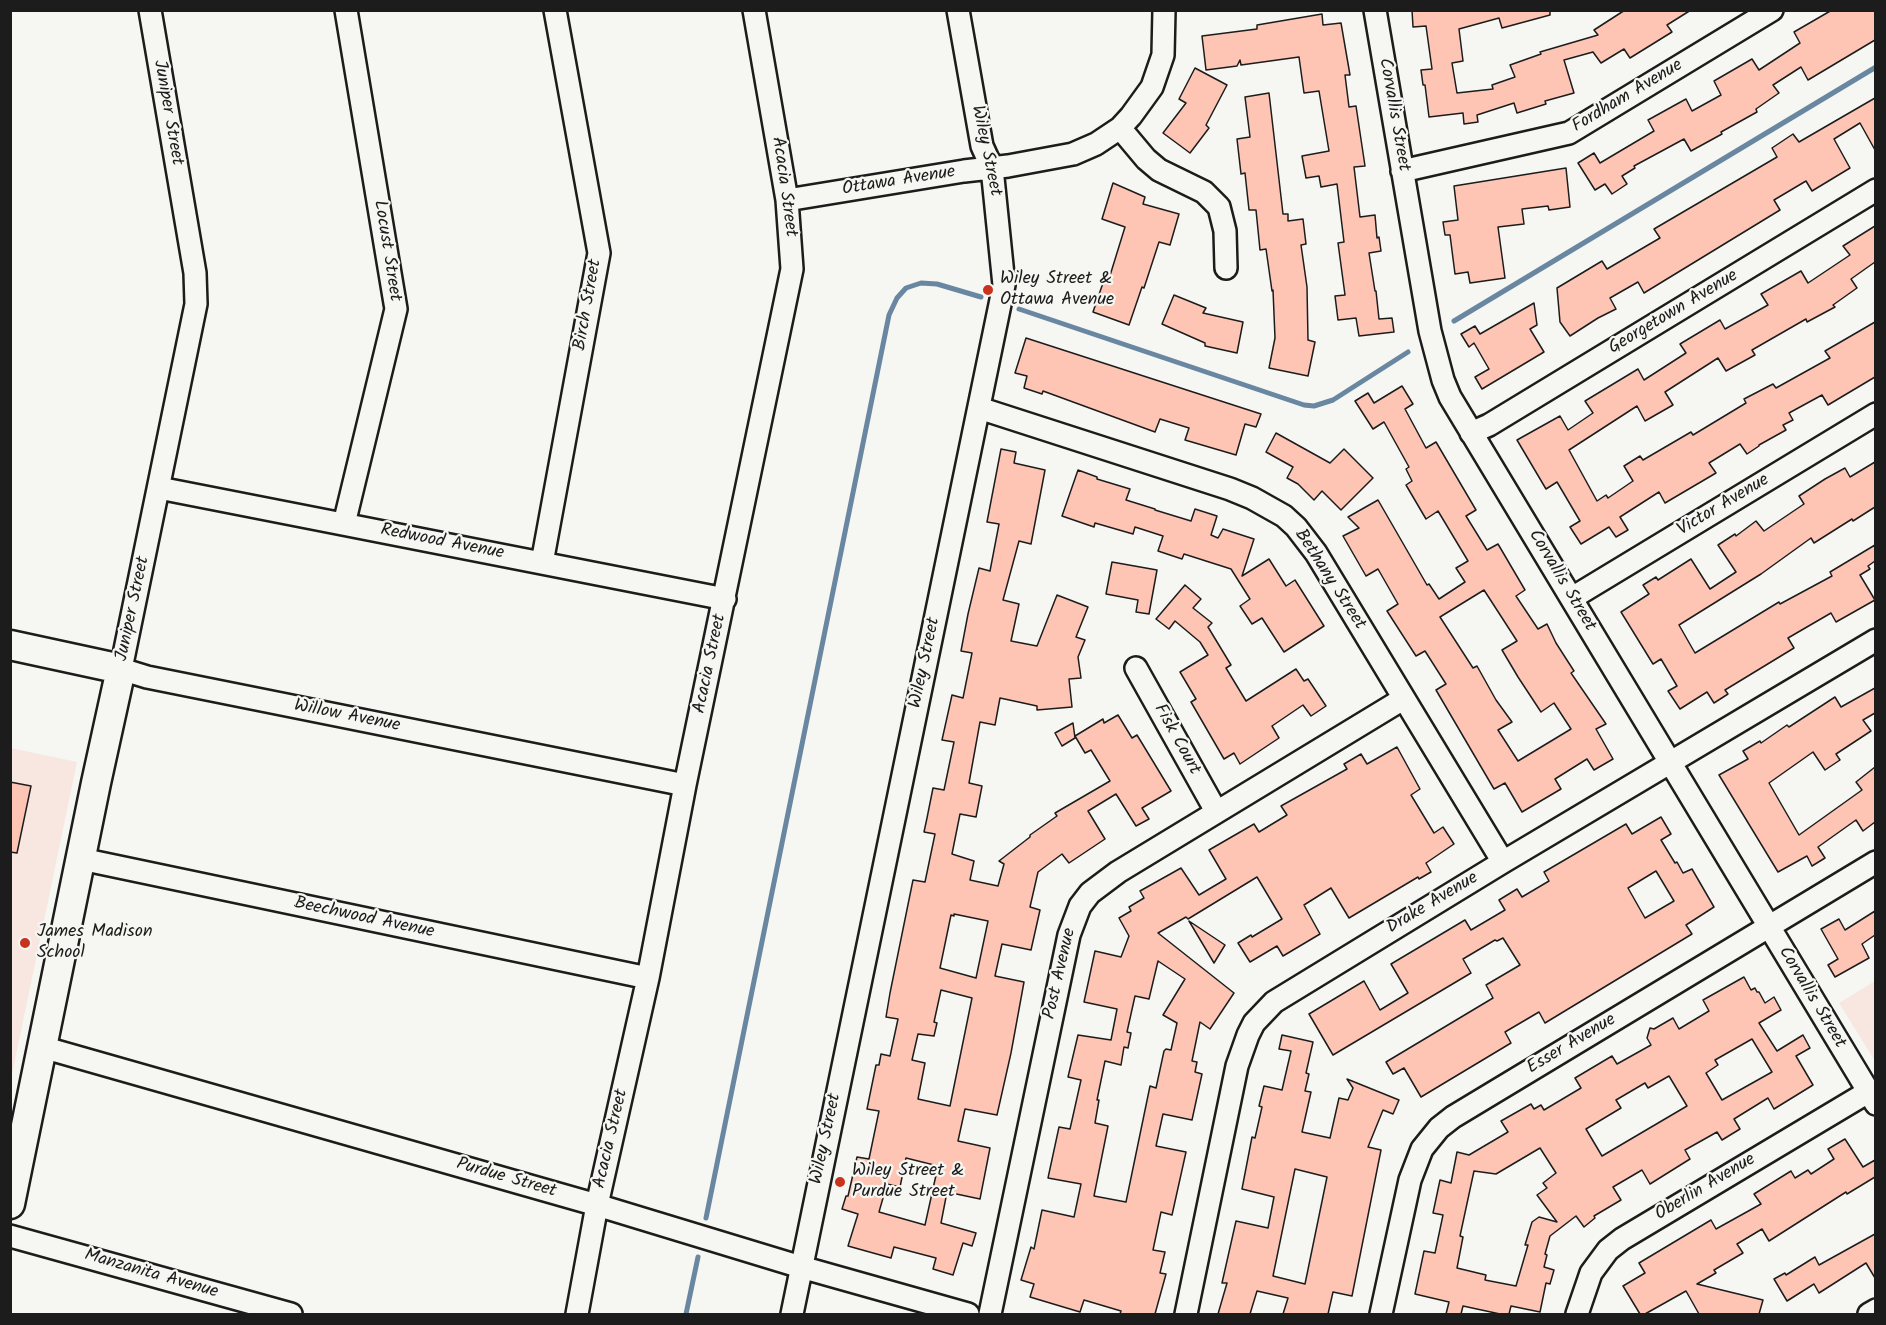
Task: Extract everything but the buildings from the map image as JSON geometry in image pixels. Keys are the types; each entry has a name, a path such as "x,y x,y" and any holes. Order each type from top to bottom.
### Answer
{"street":[{"name":"Juniper Street","path":"10,1204 196,304 195,273 150,10"},
{"name":"Locust Street","path":"344,524 396,309 346,10"},
{"name":"Birch Street","path":"542,563 599,253 555,10"},
{"name":"Acacia Street","path":"577,1314 597,1205 648,978 685,785 792,269 787,200 754,10"},
{"name":"Wiley Street","path":"792,1314 1004,285 992,168 982,146 958,10"},
{"name":"Ottawa Avenue","path":"787,200 1073,154 1096,144 1120,128 1142,103 1152,87 1165,40 1164,11 1169,10"},
{"name":"Corvallis Street","path":"1375,10 1430,331 1437,362 1450,397 1872,1098"},
{"name":"Fordham Avenue","path":"1402,171 1569,133 1772,10"},
{"path":"1120,128 1146,159 1159,170 1203,192 1219,207 1225,231 1226,268"},
{"name":"Georgetown Avenue","path":"1471,433 1489,425 1875,190"},
{"name":"Bethany Street","path":"979,408 1230,489 1269,506 1284,516 1296,527 1316,553 1503,862"},
{"name":"Victor Avenue","path":"1572,598 1875,414"},
{"name":"Redwood Avenue","path":"159,488 725,599"},
{"name":"Drake Avenue","path":"1186,1314 1237,1066 1254,1023 1274,1002 1875,640"},
{"name":"Willow Avenue","path":"10,645 147,676 685,785"},
{"name":"Fisk Court","path":"1136,668 1216,811"},
{"name":"Post Avenue","path":"990,1314 1054,1004 1074,919 1090,893 1102,882 1216,811 1403,699"},
{"name":"Beechwood Avenue","path":"81,859 648,978"},
{"name":"Esser Avenue","path":"1381,1314 1410,1180 1422,1149 1439,1128 1453,1117 1875,862"},
{"name":"Purdue Street","path":"42,1047 597,1205 801,1267 968,1314"},
{"name":"Oberlin Avenue","path":"1577,1314 1591,1273 1608,1250 1632,1233 1872,1098"},
{"name":"Manzanita Avenue","path":"10,1236 291,1314"},
{"path":"1869,1314 1875,1310"}],"shaded area":[{"name":"James Madison School","path":"11,748 77,762 11,1079"},
{"path":"1875,981 1875,1061 1839,1003"}],"waterway":[{"path":"1454,321 1876,67"},
{"path":"706,1218 889,315 897,298 906,288 921,283 937,284 981,297"},
{"path":"1019,309 1304,405 1314,406 1333,400 1408,352"},
{"path":"686,1314 698,1257"}],"place":[{"name":"Wiley Street & Ottawa Avenue","path":"988,290"},
{"name":"James Madison School","path":"25,943"},
{"name":"Wiley Street & Purdue Street","path":"840,1182"}]}
